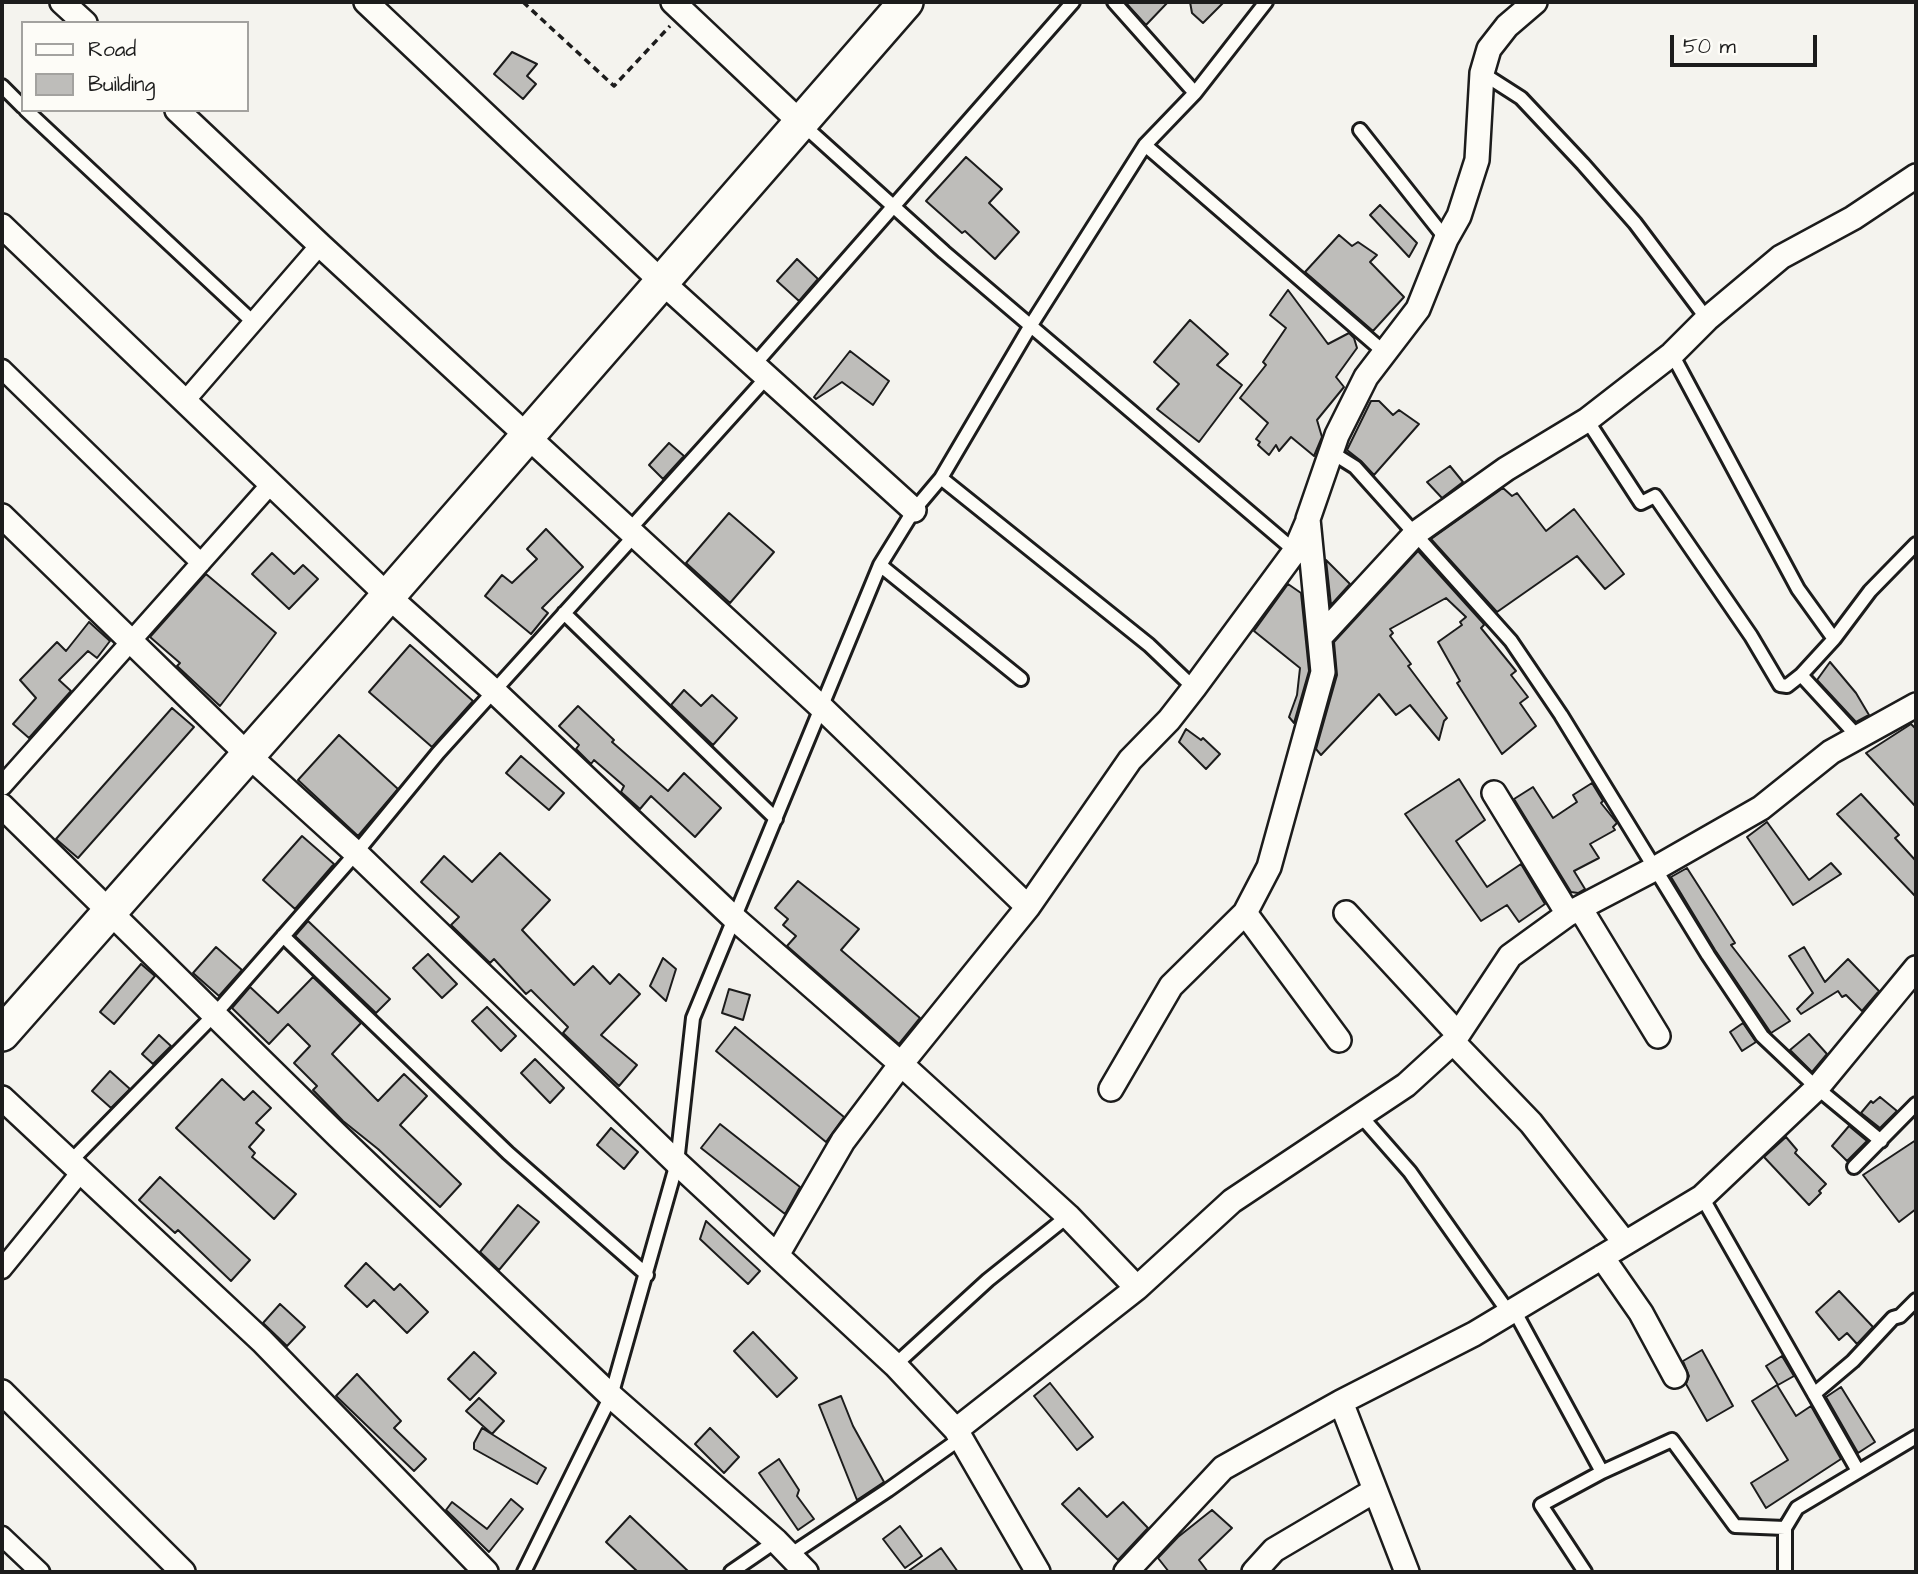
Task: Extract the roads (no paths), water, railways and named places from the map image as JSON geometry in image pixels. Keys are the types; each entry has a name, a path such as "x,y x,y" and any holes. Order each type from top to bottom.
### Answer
{"main road":[{"path":"2,1034 906,2"}],"street":[{"path":"62,2 83,21"},
{"path":"366,2 662,282 914,510"},
{"path":"777,1255 843,1141 901,1064 1028,907 1130,760 1169,720 1295,551 1331,452 1366,377 1418,309 1446,239 1459,216 1477,160 1482,73 1489,49 1507,26 1535,2"},
{"path":"678,7 801,122"},
{"path":"179,112 320,246 821,706 1028,907"},
{"path":"1321,636 1416,533 1506,469 1587,420 1672,354 1707,319 1781,257 1853,218 1916,176"},
{"path":"2,226 388,596 495,692 734,918 901,1064 1068,1216 1138,1287"},
{"path":"184,401 320,246"},
{"path":"2,369 201,563"},
{"path":"2,786 271,484"},
{"path":"2,516 248,755 356,853 677,1163 895,1365 958,1434 1038,1572"},
{"path":"1111,1089 1171,986 1245,913 1269,867 1323,672 1308,519"},
{"path":"958,1434 1138,1287 1233,1201 1406,1085 1455,1038 1510,956 1574,911 1761,808 1830,752 1916,705"},
{"path":"1494,793 1658,1036"},
{"path":"2,806 348,1146 611,1396 783,1548 806,1572"},
{"path":"1245,913 1339,1040"},
{"path":"1346,913 1531,1124 1625,1243"},
{"path":"1126,1572 1223,1468 1341,1402 1474,1334 1702,1197 1817,1088 1916,968"},
{"path":"2,1098 262,1341 486,1572"},
{"path":"2,1269 76,1167"},
{"path":"1602,1257 1641,1313 1675,1376"},
{"path":"2,1392 183,1572"},
{"path":"1341,1402 1407,1572"},
{"path":"1254,1572 1275,1550 1374,1491"},
{"path":"2,1536 40,1572"}],"lane":[{"path":"76,1167 215,1014 356,853 439,753 565,613 894,206 1073,2"},
{"path":"1114,2 1195,93"},
{"path":"524,1572 611,1396 677,1163 693,1018 880,565 914,510 941,478 1031,324 1145,145 1195,93 1262,3"},
{"path":"1482,73 1521,98 1583,164 1635,223 1707,319"},
{"path":"2,86 21,106"},
{"path":"27,112 253,322"},
{"path":"801,122 944,252 1295,551"},
{"path":"1360,130 1446,239"},
{"path":"1145,145 1384,352"},
{"path":"1672,354 1775,549 1798,589 1834,639"},
{"path":"1587,420 1641,503 1655,496 1751,636 1780,685 1787,686 1801,676 1834,639 1870,591 1916,544"},
{"path":"1331,452 1355,467 1511,641 1561,715 1708,956 1762,1036 1817,1088 1881,1141"},
{"path":"941,478 1149,645 1194,688"},
{"path":"880,565 1021,679"},
{"path":"565,613 776,819"},
{"path":"1801,676 1858,737"},
{"path":"283,936 508,1153 647,1275"},
{"path":"1854,1167 1916,1104"},
{"path":"1360,1115 1410,1172 1512,1311 1602,1472"},
{"path":"1702,1197 1858,1471"},
{"path":"895,1365 988,1280 1068,1216"},
{"path":"1814,1394 1853,1361 1893,1318 1900,1316 1916,1300"},
{"path":"731,1572 783,1548 888,1490 958,1434"},
{"path":"1785,1572 1785,1528 1797,1508 1916,1437"},
{"path":"1585,1572 1541,1505 1602,1472 1672,1440 1735,1526 1785,1528"}]}
